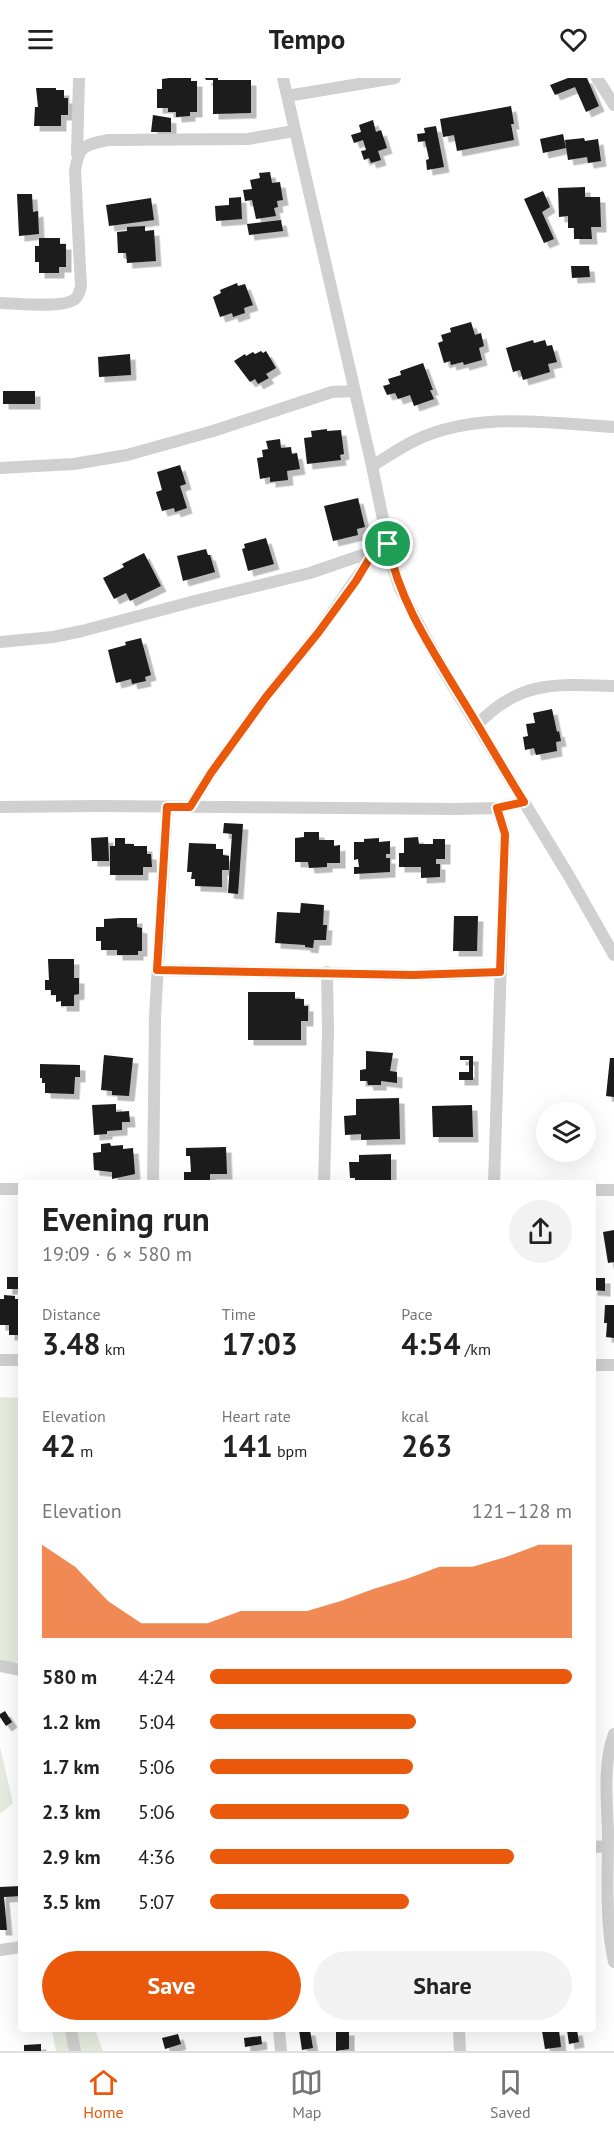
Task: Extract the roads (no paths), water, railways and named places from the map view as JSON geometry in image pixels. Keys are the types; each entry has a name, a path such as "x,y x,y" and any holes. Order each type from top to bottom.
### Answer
{"street":[{"path":"0,303 60,303 75,299 79,293 81,286 75,171 79,78"},
{"path":"283,78 294,131 304,161 393,568 410,611 614,955"},
{"path":"287,96 395,78"},
{"path":"597,78 614,105"},
{"path":"77,154 88,145 108,140 248,139 294,131"},
{"path":"0,468 74,464 127,455 213,431 332,392 355,391"},
{"path":"372,466 417,440 448,429 481,423 515,420 614,427"},
{"path":"0,642 53,637 82,631 310,573 388,544"},
{"path":"190,807 211,773 266,697 318,633 356,581 374,551"},
{"path":"477,725 500,704 528,690 572,684 614,686"},
{"path":"0,807 497,808 524,802"},
{"path":"153,1180 155,1017 167,807"},
{"path":"494,1180 505,834 497,808"},
{"path":"157,970 413,975 500,972"},
{"path":"324,1180 328,1032 327,972"},
{"path":"0,1189 18,1189"},
{"path":"596,1190 614,1190"},
{"path":"0,1360 18,1360"},
{"path":"596,1365 614,1365"},
{"path":"0,1666 18,1669"},
{"path":"614,1734 608,1766 608,1894 614,1962"},
{"path":"596,1847 608,1846"},
{"path":"0,1950 18,1947"},
{"path":"71,2032 75,2051"},
{"path":"279,2032 281,2051"},
{"path":"459,2032 460,2051"}]}
